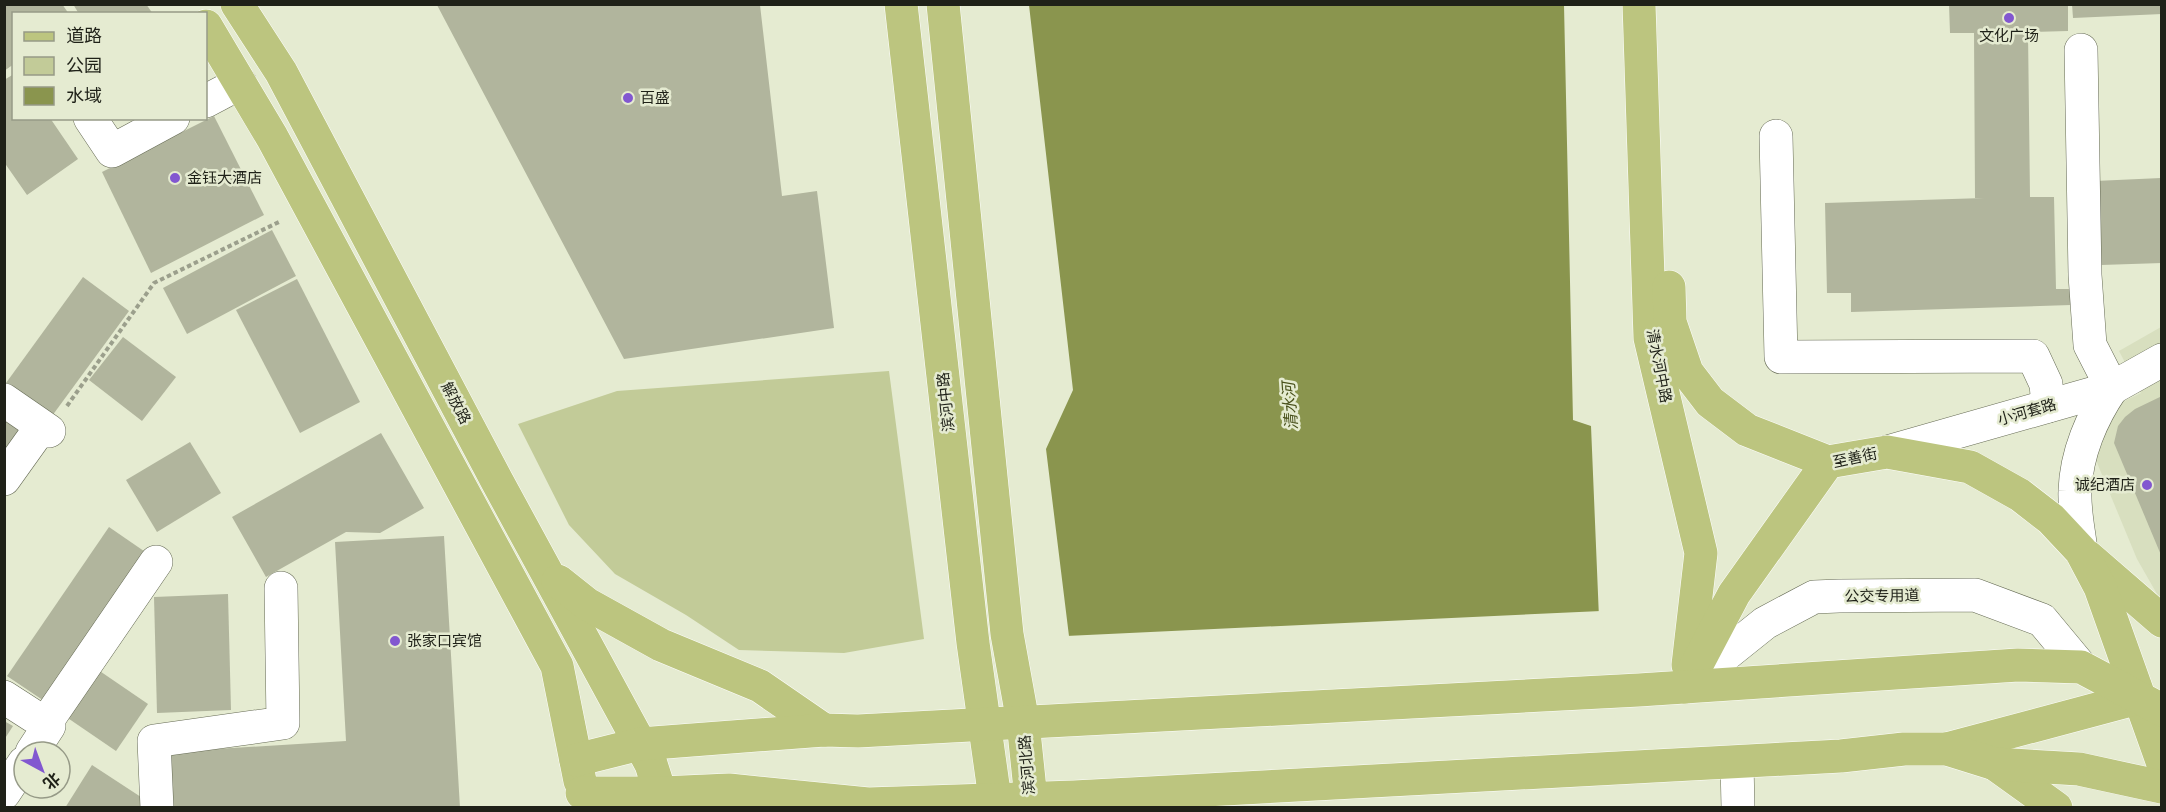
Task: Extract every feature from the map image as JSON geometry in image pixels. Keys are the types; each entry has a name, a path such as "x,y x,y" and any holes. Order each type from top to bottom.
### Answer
{"main road":[{"name":"解放路","path":"237,4 281,72 497,481 651,764 663,800"},
{"name":"滨河中路","path":"901,4 973,644 995,803"},
{"path":"943,4 1007,634 1023,722"},
{"name":"清水河中路","path":"1638,4 1650,338 1701,553 1685,687"},
{"name":"清水河中路","path":"1659,4 1663,175 1670,322 1687,372 1710,402 1747,430 1828,462"},
{"path":"207,28 310,207 557,666 582,800 663,800 729,790 802,803 1030,803 1074,797 1841,756 1904,749 1947,748 2045,724 2150,704"},
{"name":"至善街","path":"1685,687 1734,594 1828,462 1887,452 1970,467 2020,495 2051,519 2081,551 2162,621"},
{"name":"至善街","path":"2081,551 2100,587 2150,704 2162,761"},
{"path":"549,574 586,604 661,645 760,686 824,730"},
{"path":"576,760 640,744 824,730 858,731 1639,690 2018,665 2081,667 2150,704"},
{"name":"滨河北路","path":"1023,722 1030,803"},
{"path":"1947,748 1995,764 2079,770 2162,787"},
{"path":"1995,764 2056,807"}],"street":[{"path":"2081,51 2085,275 2090,345 2112,387"},
{"path":"207,100 240,83"},
{"path":"91,120 112,151 169,120"},
{"path":"1776,136 1781,357 1880,364 2033,356 2046,384 2048,406"},
{"name":"小河套路","path":"1887,452 2112,387 2162,360"},
{"name":"至善街","path":"2081,551 2075,491 2081,452 2097,411 2112,387"},
{"path":"4,400 42,434 4,479"},
{"path":"4,697 38,738 156,562"},
{"path":"157,807 154,741 283,723 281,588"},
{"name":"公交专用道","path":"1685,687 1765,623 1814,597 1975,595 2042,620 2081,667"},
{"path":"1737,762 1738,807"}],"path":[{"path":"42,434 141,304 153,283 310,207"}],"shaded area":[{"path":"2161,327 2161,601 2137,559 2088,441 2098,414 2141,393 2119,351"}],"green space":[{"path":"889,371 924,639 844,653 739,650 686,615 615,574 569,525 518,424 617,391"}],"water":[{"name":"清水河","path":"1029,5 1564,5 1573,420 1591,426 1599,618 1090,807 1046,449 1073,390"}],"pier":[{"path":"1601,611 1627,808 1087,808 1066,636"}],"building":[{"path":"4,4 62,4 68,12 12,12 12,65 4,71"},
{"path":"73,4 146,4 152,12 78,12"},
{"path":"1949,4 2068,4 2068,31 2028,32 2030,197 2054,197 2056,289 2071,289 2071,305 1851,312 1851,293 1827,293 1825,203 1984,198 1975,198 1974,33 1950,33"},
{"path":"2072,4 2162,4 2162,14 2073,18"},
{"name":"百盛","path":"437,5 760,5 782,196 817,191 834,328 624,359"},
{"path":"12,75 12,120 51,120 78,159 27,195 4,162 4,80"},
{"name":"金钰大酒店","path":"214,116 264,215 151,273 102,172"},
{"path":"2161,178 2162,263 2101,265 2095,181"},
{"path":"272,230 296,276 187,334 163,288"},
{"path":"83,277 129,311 52,416 6,383"},
{"path":"297,279 360,402 300,433 236,310"},
{"path":"123,337 176,377 142,421 89,380"},
{"name":"诚纪酒店","path":"2162,396 2161,555 2114,443 2118,426 2125,417 2135,409"},
{"path":"4,411 30,429 4,465"},
{"path":"381,433 424,508 380,533 346,532 266,577 232,517"},
{"path":"190,442 221,493 157,532 126,480"},
{"path":"109,527 154,558 53,707 7,676"},
{"name":"张家口宾馆","path":"444,536 460,808 170,808 167,752 346,741 335,542"},
{"path":"228,594 231,710 157,713 154,597"},
{"path":"88,663 148,704 116,751 56,710"},
{"path":"4,721 13,726 4,740"},
{"path":"92,765 144,799 139,808 65,808"}],"place":[{"name":"文化广场","path":"2009,18"},
{"name":"百盛","path":"628,98"},
{"name":"金钰大酒店","path":"175,178"},
{"name":"诚纪酒店","path":"2147,485"},
{"name":"张家口宾馆","path":"395,641"}]}
